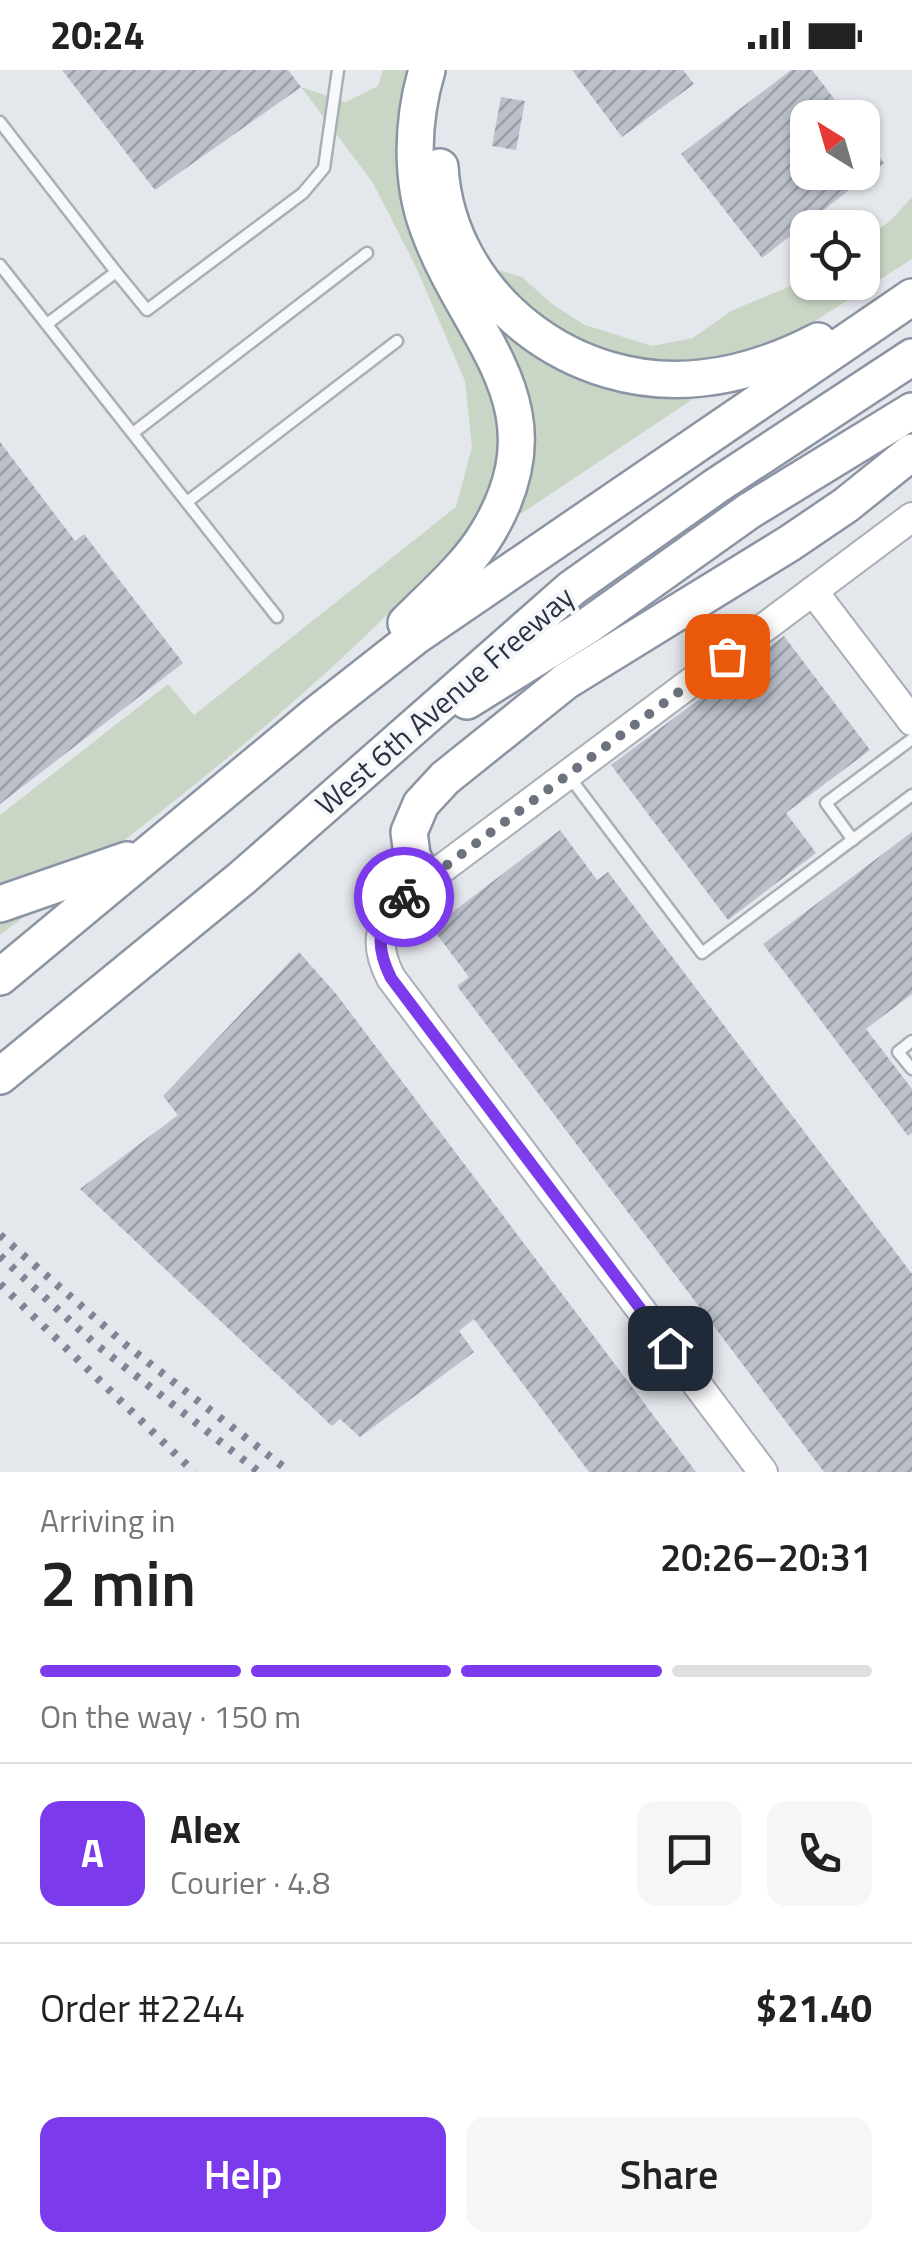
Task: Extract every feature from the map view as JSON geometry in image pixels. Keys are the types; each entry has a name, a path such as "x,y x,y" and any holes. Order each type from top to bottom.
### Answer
{"highway":[{"path":"318,713 474,551 503,503 514,460 515,424 503,372 426,226 415,138 427,70"},
{"path":"452,70 442,110 439,148 441,176 455,232 471,265 498,302 563,353 635,376 683,380 714,376 754,367 806,347 912,294"},
{"name":"West 6th Avenue Freeway","path":"0,978 416,636 912,294"},
{"name":"West 6th Avenue Freeway","path":"0,1076 170,939 583,580 716,486 912,357"},
{"path":"375,763 586,627 749,511 912,411"},
{"path":"424,882 412,854 409,832 421,804 444,778 566,681 790,543 846,505 912,452"},
{"path":"0,904 151,852"}],"street":[{"path":"764,1472 391,978 378,934 390,911 424,882 909,525"},
{"path":"814,592 912,721"}],"lane":[{"path":"0,122 147,310 303,193 324,168 338,70"},
{"path":"133,434 366,253"},
{"path":"0,265 277,617"},
{"path":"47,324 116,272"},
{"path":"187,502 397,341"},
{"path":"853,840 826,802 912,739"},
{"path":"568,774 702,953 912,795"},
{"path":"912,1041 898,1052 912,1069"}],"green space":[{"path":"383,70 413,70 404,109 502,420 496,469 486,504 473,526 439,563 299,697 152,819 0,935 0,815 168,684 194,715 456,507 472,447 465,381 415,265 373,183 301,87 346,102 378,86"},
{"path":"912,197 912,259 880,279 880,228"},
{"path":"485,266 522,277 552,304 585,325 652,346 693,338 731,311 790,286 790,300 848,300 790,337 697,370 567,344"},
{"path":"484,305 705,391 519,515 510,516"}],"building":[{"path":"62,70 288,70 301,87 155,190"},
{"path":"572,70 683,70 694,84 622,137"},
{"path":"791,70 812,70 835,100 790,100 790,190 849,190 824,210 790,210 790,236 762,258 681,154"},
{"path":"501,97 525,101 516,150 492,146"},
{"path":"0,442 75,541 84,534 183,663 0,804"},
{"path":"784,636 870,750 786,813 816,853 728,920 611,765"},
{"path":"560,830 597,880 608,872 912,1274 912,1472 824,1472 457,986 469,977 432,928"},
{"path":"912,832 912,994 866,1029 912,1089 912,1133 908,1136 763,944"},
{"path":"299,952 337,995 696,1472 589,1472 474,1319 459,1331 474,1352 360,1437 340,1419 332,1426 80,1189 178,1115 163,1096"}],"railway":[{"path":"0,1235 127,1346 290,1472"},
{"path":"0,1256 94,1343 259,1472"},
{"path":"0,1284 194,1472"}],"way so far":[{"path":"404,897 727,656"}],"route":[{"path":"404,897 390,911 378,934 391,978 670,1348"}]}
